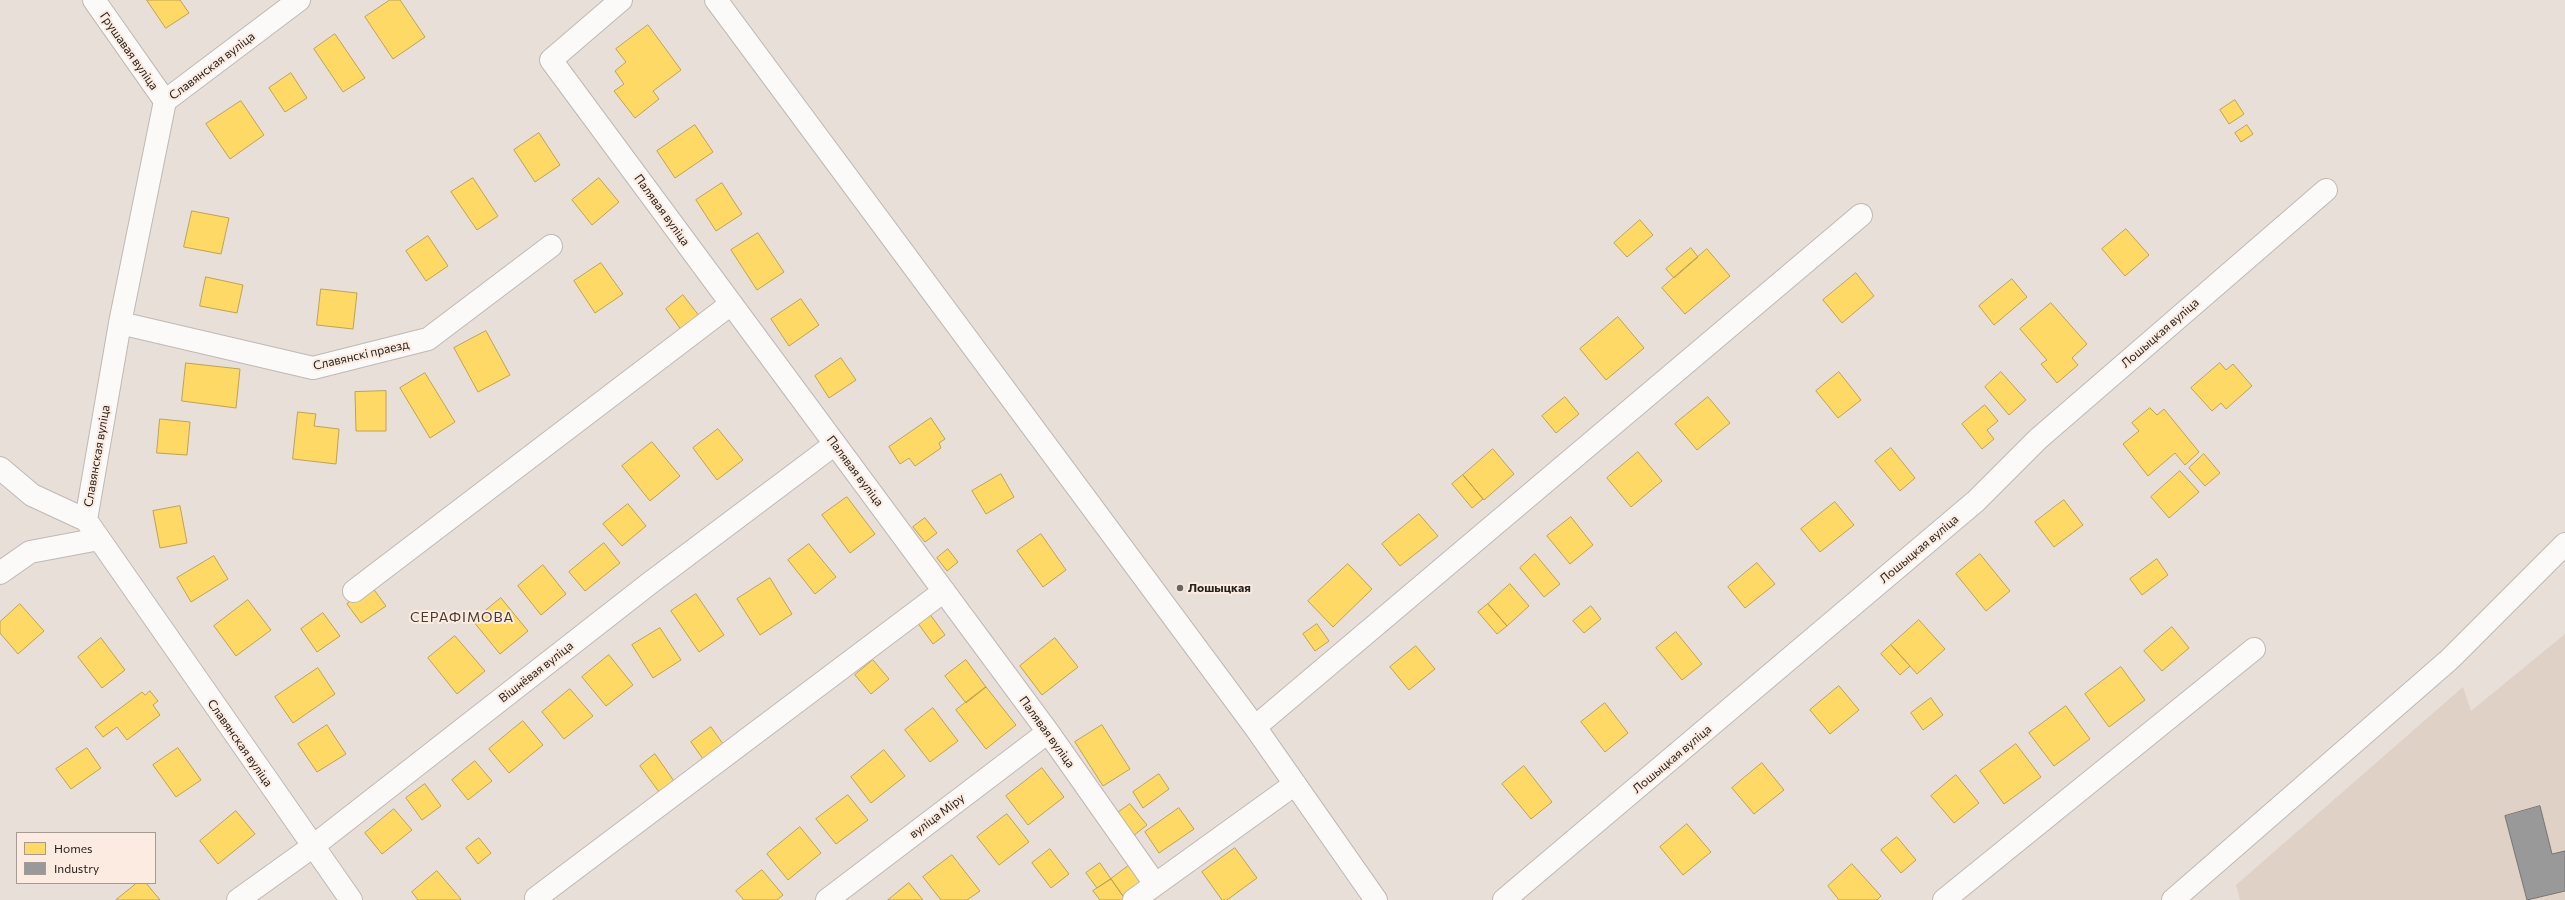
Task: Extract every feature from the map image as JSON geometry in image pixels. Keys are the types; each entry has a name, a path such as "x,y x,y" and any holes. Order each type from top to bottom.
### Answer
{"street":[{"name":"Грушавая вуліца","path":"94,0 165,101"},
{"name":"Славянская вуліца","path":"299,0 165,101 120,323 86,520 312,847 351,900"},
{"name":"Палявая вуліца","path":"622,0 551,60 1048,732 1155,884"},
{"path":"716,0 1255,728 1376,900"},
{"name":"Лошыцкая вуліца","path":"1504,900 1976,501 2038,439 2326,190"},
{"path":"1255,728 1861,215"},
{"name":"Славянскі праезд","path":"120,323 313,368 428,339 551,246"},
{"path":"354,591 731,304"},
{"name":"Вішнёвая вуліца","path":"238,900 312,847 650,583 835,444"},
{"path":"0,468 32,495 86,520"},
{"path":"0,573 30,552 99,539"},
{"path":"2173,900 2450,659 2565,544"},
{"path":"536,898 944,591"},
{"path":"1944,900 2254,649"},
{"name":"вуліца Міру","path":"827,900 1048,732"},
{"path":"1134,900 1295,784"}],"shaded area":[{"path":"2565,634 2565,900 2240,900 2236,885 2463,687 2471,711"}],"building: Homes":[{"path":"147,0 180,0 189,13 166,28"},
{"path":"390,0 400,0 425,37 393,59 365,17"},
{"path":"648,25 681,70 653,91 659,99 635,118 614,91 624,84 615,71 626,62 616,49"},
{"path":"335,34 365,78 343,92 314,49"},
{"path":"291,73 307,98 285,112 269,88"},
{"path":"2235,100 2244,114 2229,124 2220,110"},
{"path":"241,101 264,135 230,159 206,124"},
{"path":"695,125 713,152 675,178 657,151"},
{"path":"2247,125 2253,134 2241,142 2235,133"},
{"path":"539,133 560,165 535,182 514,150"},
{"path":"473,178 498,216 477,230 451,192"},
{"path":"599,178 619,202 592,225 572,200"},
{"path":"722,183 742,214 716,231 696,200"},
{"path":"192,211 229,218 221,254 184,247"},
{"path":"1640,220 1653,235 1627,257 1614,243"},
{"path":"2126,229 2149,255 2125,276 2102,249"},
{"path":"758,233 784,272 757,290 731,250"},
{"path":"428,236 448,266 426,281 406,251"},
{"path":"1691,248 1698,257 1674,278 1666,269"},
{"path":"1707,249 1730,276 1685,314 1662,288"},
{"path":"601,263 623,294 595,313 574,281"},
{"path":"1856,273 1874,296 1842,323 1823,300"},
{"path":"206,277 243,285 237,313 200,306"},
{"path":"2012,279 2027,297 1994,325 1979,306"},
{"path":"321,289 357,293 353,329 317,325"},
{"path":"683,295 700,317 682,331 666,309"},
{"path":"801,299 819,325 789,346 771,319"},
{"path":"2051,303 2087,344 2072,358 2078,365 2057,383 2041,364 2047,360 2020,329"},
{"path":"1618,317 1644,348 1606,380 1580,349"},
{"path":"486,331 510,375 478,392 454,348"},
{"path":"841,358 856,380 829,398 815,376"},
{"path":"186,363 240,369 236,408 182,401"},
{"path":"2220,363 2226,370 2233,364 2252,386 2226,409 2221,403 2212,411 2191,388"},
{"path":"1839,372 1861,400 1838,418 1816,391"},
{"path":"2001,372 2026,400 2009,415 1985,387"},
{"path":"425,373 455,422 430,438 400,388"},
{"path":"386,391 386,431 356,431 355,392"},
{"path":"1565,397 1579,414 1556,433 1542,416"},
{"path":"1708,397 1730,423 1697,450 1675,424"},
{"path":"1985,405 1998,421 1987,430 1994,439 1982,449 1962,424"},
{"path":"2150,408 2157,415 2164,409 2199,452 2185,465 2175,453 2148,476 2123,444 2139,431 2132,423"},
{"path":"298,412 316,414 314,426 339,429 336,464 293,459"},
{"path":"931,418 945,439 939,443 941,448 915,466 909,458 900,464 889,447"},
{"path":"160,419 190,422 187,455 157,453"},
{"path":"718,429 743,460 717,480 693,448"},
{"path":"652,442 680,476 650,501 622,466"},
{"path":"1891,448 1915,478 1900,491 1875,461"},
{"path":"1493,449 1514,474 1484,500 1463,475"},
{"path":"1638,452 1662,481 1631,507 1607,478"},
{"path":"2204,454 2220,473 2205,486 2189,468"},
{"path":"2180,471 2199,492 2169,518 2151,497"},
{"path":"1001,474 1014,497 986,514 972,491"},
{"path":"1463,475 1483,499 1472,508 1452,484"},
{"path":"847,497 875,534 850,553 822,515"},
{"path":"2064,500 2083,525 2054,547 2035,522"},
{"path":"1835,502 1854,525 1820,552 1801,529"},
{"path":"628,504 646,526 622,546 603,524"},
{"path":"180,506 187,543 160,548 153,511"},
{"path":"1419,514 1438,536 1400,566 1382,544"},
{"path":"1571,517 1593,545 1570,564 1547,536"},
{"path":"925,518 937,533 925,542 913,527"},
{"path":"1041,534 1066,570 1043,587 1017,551"},
{"path":"604,543 620,563 585,591 569,572"},
{"path":"809,544 836,577 815,594 788,560"},
{"path":"948,549 958,562 947,571 937,558"},
{"path":"1535,554 1560,584 1544,597 1520,568"},
{"path":"1980,554 2010,591 1986,611 1956,574"},
{"path":"214,556 228,579 191,602 177,578"},
{"path":"2157,559 2168,575 2142,595 2130,579"},
{"path":"1757,563 1775,584 1745,608 1728,587"},
{"path":"1348,564 1372,589 1333,627 1308,601"},
{"path":"543,565 566,594 541,615 518,586"},
{"path":"770,578 792,614 760,635 737,599"},
{"path":"1510,584 1529,606 1507,626 1488,604"},
{"path":"372,587 386,606 361,623 347,604"},
{"path":"696,594 724,635 699,652 671,611"},
{"path":"501,598 528,631 500,654 473,621"},
{"path":"248,600 271,630 236,656 214,626"},
{"path":"20,604 44,631 18,654 0,633 0,622"},
{"path":"1488,604 1507,626 1497,634 1478,612"},
{"path":"1591,606 1601,619 1584,633 1573,621"},
{"path":"323,613 340,636 317,652 301,629"},
{"path":"929,613 945,635 933,644 917,622"},
{"path":"1919,620 1945,649 1917,674 1891,645"},
{"path":"1317,624 1329,641 1315,651 1303,634"},
{"path":"2172,627 2189,648 2162,671 2144,651"},
{"path":"660,628 681,660 653,678 632,645"},
{"path":"1676,632 1702,664 1682,680 1656,648"},
{"path":"455,636 485,671 457,694 428,658"},
{"path":"101,638 125,670 102,688 78,657"},
{"path":"1055,638 1078,667 1042,695 1020,666"},
{"path":"1891,645 1910,666 1900,675 1881,654"},
{"path":"1416,646 1435,669 1409,690 1390,667"},
{"path":"609,655 633,685 606,706 582,677"},
{"path":"873,660 889,679 871,694 855,675"},
{"path":"966,660 986,687 966,703 945,676"},
{"path":"2121,667 2145,700 2109,727 2085,694"},
{"path":"318,668 335,694 293,723 275,697"},
{"path":"1839,686 1859,710 1830,734 1810,710"},
{"path":"986,687 1016,725 986,749 956,710"},
{"path":"570,689 593,716 564,739 542,712"},
{"path":"150,691 158,701 153,705 160,715 127,740 117,727 103,737 95,727 142,692 145,695"},
{"path":"1931,698 1943,715 1923,730 1911,713"},
{"path":"1605,703 1628,733 1605,752 1581,722"},
{"path":"2066,706 2090,739 2054,766 2029,733"},
{"path":"933,708 958,741 930,762 905,730"},
{"path":"523,721 543,745 509,773 489,749"},
{"path":"327,725 346,754 317,772 298,744"},
{"path":"1102,725 1130,769 1103,786 1075,742"},
{"path":"711,727 723,744 703,759 691,742"},
{"path":"2016,744 2041,777 2004,804 1980,771"},
{"path":"87,748 101,768 71,789 56,769"},
{"path":"178,748 201,780 176,797 153,765"},
{"path":"884,750 905,776 871,803 851,777"},
{"path":"655,754 674,781 659,792 640,766"},
{"path":"475,761 492,781 468,800 452,780"},
{"path":"1762,763 1784,790 1754,814 1732,788"},
{"path":"1524,766 1552,802 1531,819 1502,784"},
{"path":"1042,768 1064,797 1028,825 1006,796"},
{"path":"1159,774 1169,789 1143,808 1133,792"},
{"path":"1956,775 1979,803 1954,823 1931,796"},
{"path":"425,784 441,806 422,820 406,798"},
{"path":"848,795 868,820 836,844 816,819"},
{"path":"1130,804 1147,825 1133,836 1116,814"},
{"path":"1179,808 1194,829 1159,853 1145,832"},
{"path":"394,809 412,830 382,854 365,833"},
{"path":"236,811 255,834 218,864 200,841"},
{"path":"1007,814 1029,842 999,865 977,837"},
{"path":"1687,824 1711,852 1683,875 1660,847"},
{"path":"800,827 821,853 788,880 767,854"},
{"path":"1897,837 1916,860 1901,873 1881,850"},
{"path":"479,838 491,853 478,864 466,848"},
{"path":"1235,848 1257,878 1227,900 1222,900 1202,872"},
{"path":"1050,849 1069,874 1051,888 1032,863"},
{"path":"952,855 980,891 967,900 941,900 923,877"},
{"path":"1100,863 1111,879 1097,888 1086,873"},
{"path":"1131,864 1145,885 1125,899 1111,879"},
{"path":"1852,864 1881,896 1877,900 1839,900 1828,886"},
{"path":"762,870 783,895 777,900 744,900 736,891"},
{"path":"437,871 461,899 460,900 418,900 412,892"},
{"path":"1111,879 1125,899 1124,900 1100,900 1093,891"},
{"path":"909,883 923,900 888,900"},
{"path":"136,884 147,884 160,900 116,900"}],"building: Industry":[{"path":"2540,806 2552,854 2565,851 2565,891 2527,900 2505,816"}],"place":[{"name":"Лошыцкая","path":"1180,588"}],"district":[{"name":"СЕРАФІМОВА","path":"462,617"}]}
